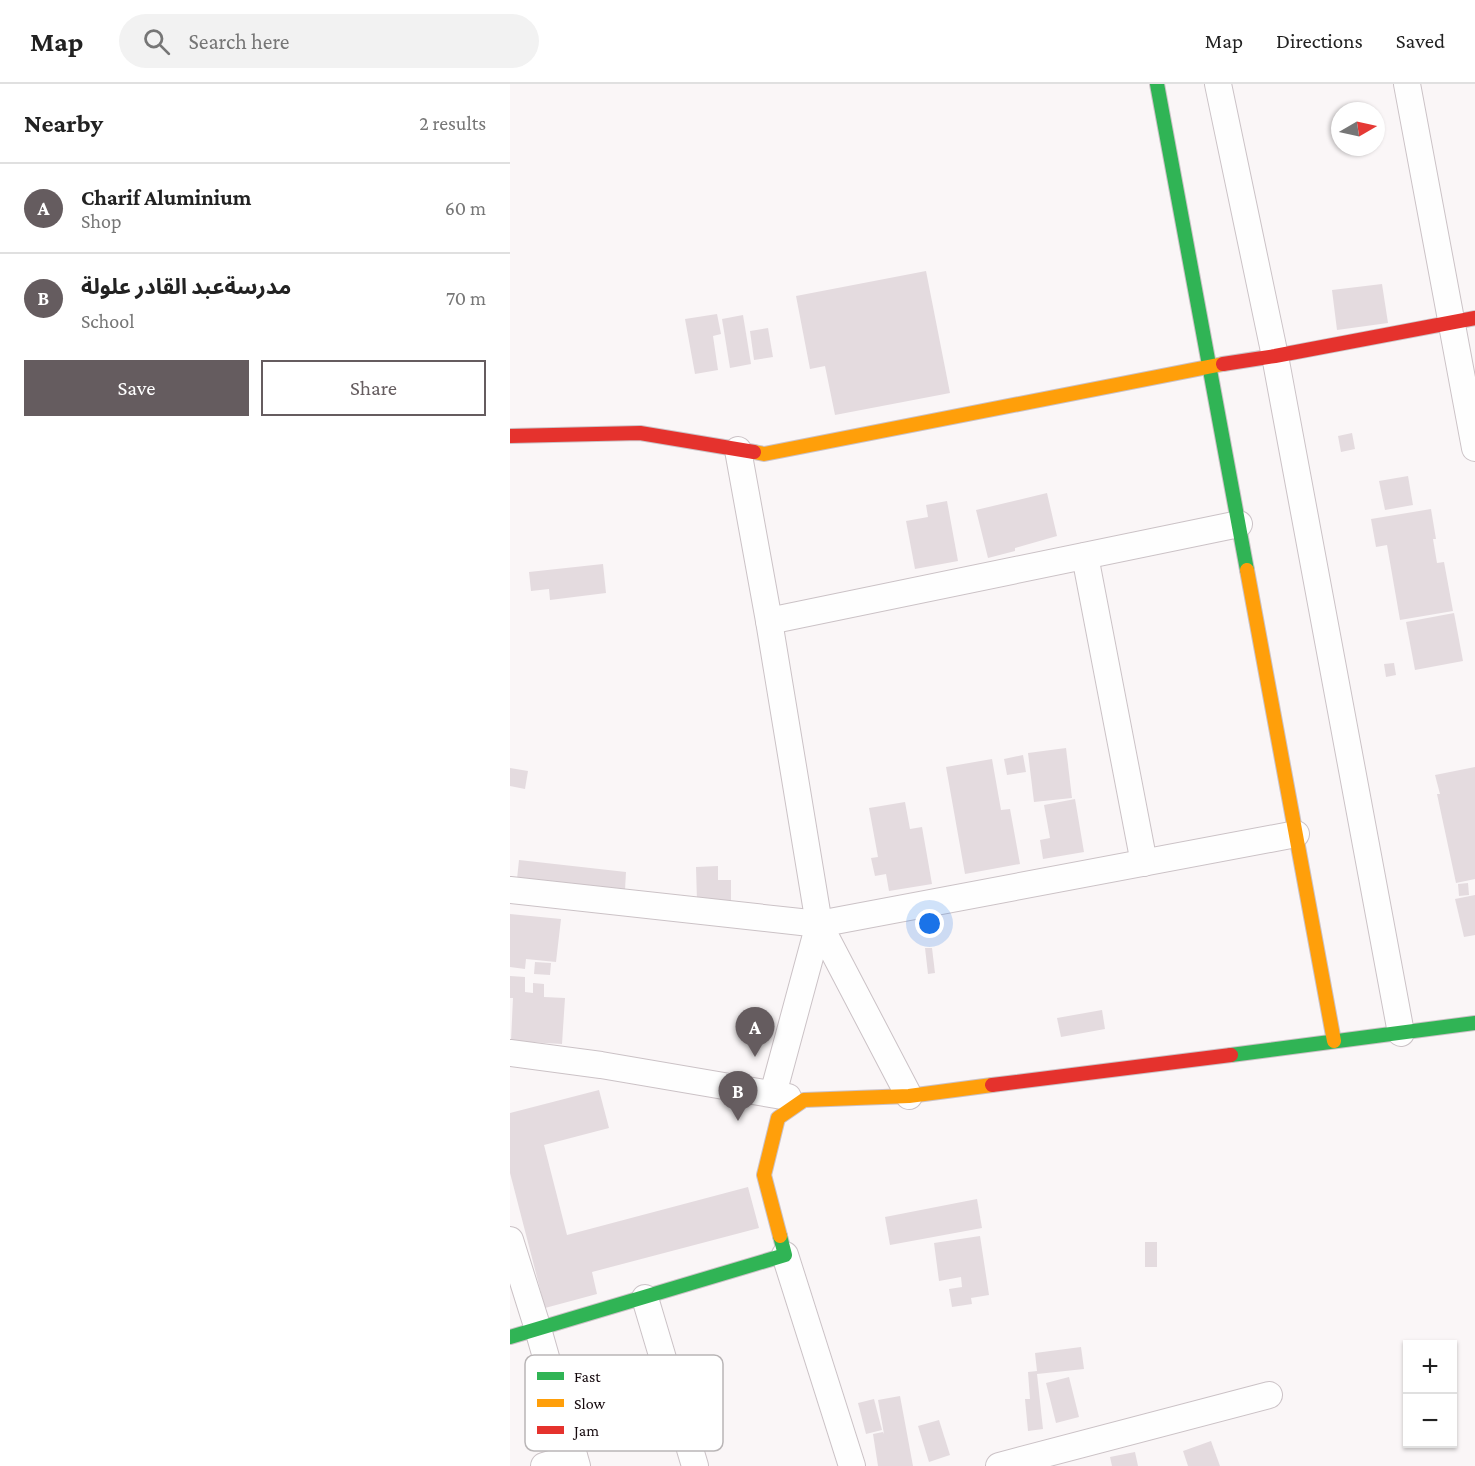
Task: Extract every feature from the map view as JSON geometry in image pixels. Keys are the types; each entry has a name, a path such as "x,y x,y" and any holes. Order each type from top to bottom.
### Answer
{"street":[{"path":"1157,84 1334,1041"},
{"path":"1218,84 1275,356 1401,1033"},
{"path":"1407,84 1464,320 1475,448"},
{"path":"510,436 640,434 764,454 1209,366 1275,356 1464,320"},
{"path":"738,450 819,924 909,1096"},
{"path":"769,621 1239,524"},
{"path":"1085,556 1144,863"},
{"path":"510,890 819,924 1296,834"},
{"path":"773,1094 819,924"},
{"path":"510,1053 601,1065 804,1100 909,1096 1475,1023"},
{"path":"804,1100 778,1118 764,1175 785,1255 852,1466"},
{"path":"510,1240 545,1355"},
{"path":"510,1337 785,1255"},
{"path":"645,1298 662,1355"},
{"path":"999,1466 1269,1395"},
{"path":"691,1451 695,1466"},
{"path":"544,1466 576,1462"}],"building":[{"path":"926,271 950,393 835,415 825,366 810,369 796,296"},
{"path":"1382,284 1388,323 1337,330 1332,290"},
{"path":"717,314 721,334 713,336 718,370 695,374 685,319"},
{"path":"743,315 751,364 730,368 722,319"},
{"path":"768,328 773,357 754,360 750,331"},
{"path":"1352,433 1355,449 1341,452 1338,436"},
{"path":"1408,476 1413,505 1385,510 1379,481"},
{"path":"1047,493 1057,536 988,558 976,510"},
{"path":"947,501 958,561 915,569 906,521 928,517 926,505"},
{"path":"1431,509 1437,563 1444,562 1453,611 1400,620 1387,545 1376,547 1371,519"},
{"path":"603,564 606,593 550,600 549,589 531,591 529,572"},
{"path":"1454,613 1463,661 1415,670 1406,622"},
{"path":"1394,663 1396,675 1386,677 1384,664"},
{"path":"1066,748 1072,798 1034,802 1028,753"},
{"path":"1023,755 1026,772 1007,775 1004,759"},
{"path":"992,759 1001,810 1010,809 1020,864 965,874 946,767"},
{"path":"1475,767 1475,879 1456,883 1435,775"},
{"path":"510,768 528,771 525,789 510,786"},
{"path":"1075,799 1084,852 1043,859 1040,840 1050,838 1044,805"},
{"path":"905,802 910,829 922,827 932,884 889,891 886,874 875,876 871,858 878,857 869,808"},
{"path":"519,860 626,872 625,890 517,879"},
{"path":"718,866 718,880 731,880 731,901 697,901 696,867"},
{"path":"1468,883 1469,895 1459,896 1458,884"},
{"path":"1475,895 1475,935 1464,937 1455,899"},
{"path":"510,914 561,919 556,962 526,959 525,969 510,967"},
{"path":"925,948 932,948 935,973 928,974"},
{"path":"535,962 551,963 550,975 534,974"},
{"path":"510,976 525,977 525,992 533,993 533,983 544,984 544,997 565,998 562,1044 511,1041 513,998 510,998"},
{"path":"1102,1010 1105,1029 1061,1037 1057,1018"},
{"path":"599,1090 609,1128 544,1145 567,1235 748,1187 759,1228 592,1272 597,1294 545,1308 510,1173 510,1113"},
{"path":"977,1199 982,1228 890,1245 885,1217"},
{"path":"980,1236 989,1295 971,1298 972,1304 952,1307 949,1289 962,1287 961,1277 939,1281 934,1243"},
{"path":"1145,1242 1157,1242 1157,1267 1145,1267"},
{"path":"1081,1347 1084,1369 1037,1374 1043,1429 1028,1431 1025,1399 1030,1399 1028,1372 1037,1371 1035,1353"},
{"path":"1069,1377 1079,1417 1056,1423 1046,1383"},
{"path":"900,1396 913,1466 878,1466 873,1434 883,1432 884,1434 878,1400"},
{"path":"874,1399 882,1430 866,1434 858,1403"},
{"path":"939,1420 950,1455 929,1462 918,1426"},
{"path":"1211,1441 1220,1466 1188,1466 1183,1451"},
{"path":"1135,1452 1138,1466 1112,1466 1110,1457"}],"traffic: fast":[{"path":"1157,84 1247,570"},
{"path":"1231,1055 1475,1023"},
{"path":"510,1337 785,1255 780,1236"}],"traffic: slow":[{"path":"754,452 764,454 1223,364"},
{"path":"1247,570 1334,1041"},
{"path":"780,1236 764,1175 778,1118 804,1100 909,1096 992,1085"}],"traffic: jam":[{"path":"1223,364 1475,318"},
{"path":"510,436 640,433 754,452"},
{"path":"992,1085 1231,1055"}],"place":[{"name":"Charif Aluminium","path":"755,1057"},
{"name":"مدرسةعبد القادر علولة","path":"738,1121"}]}
